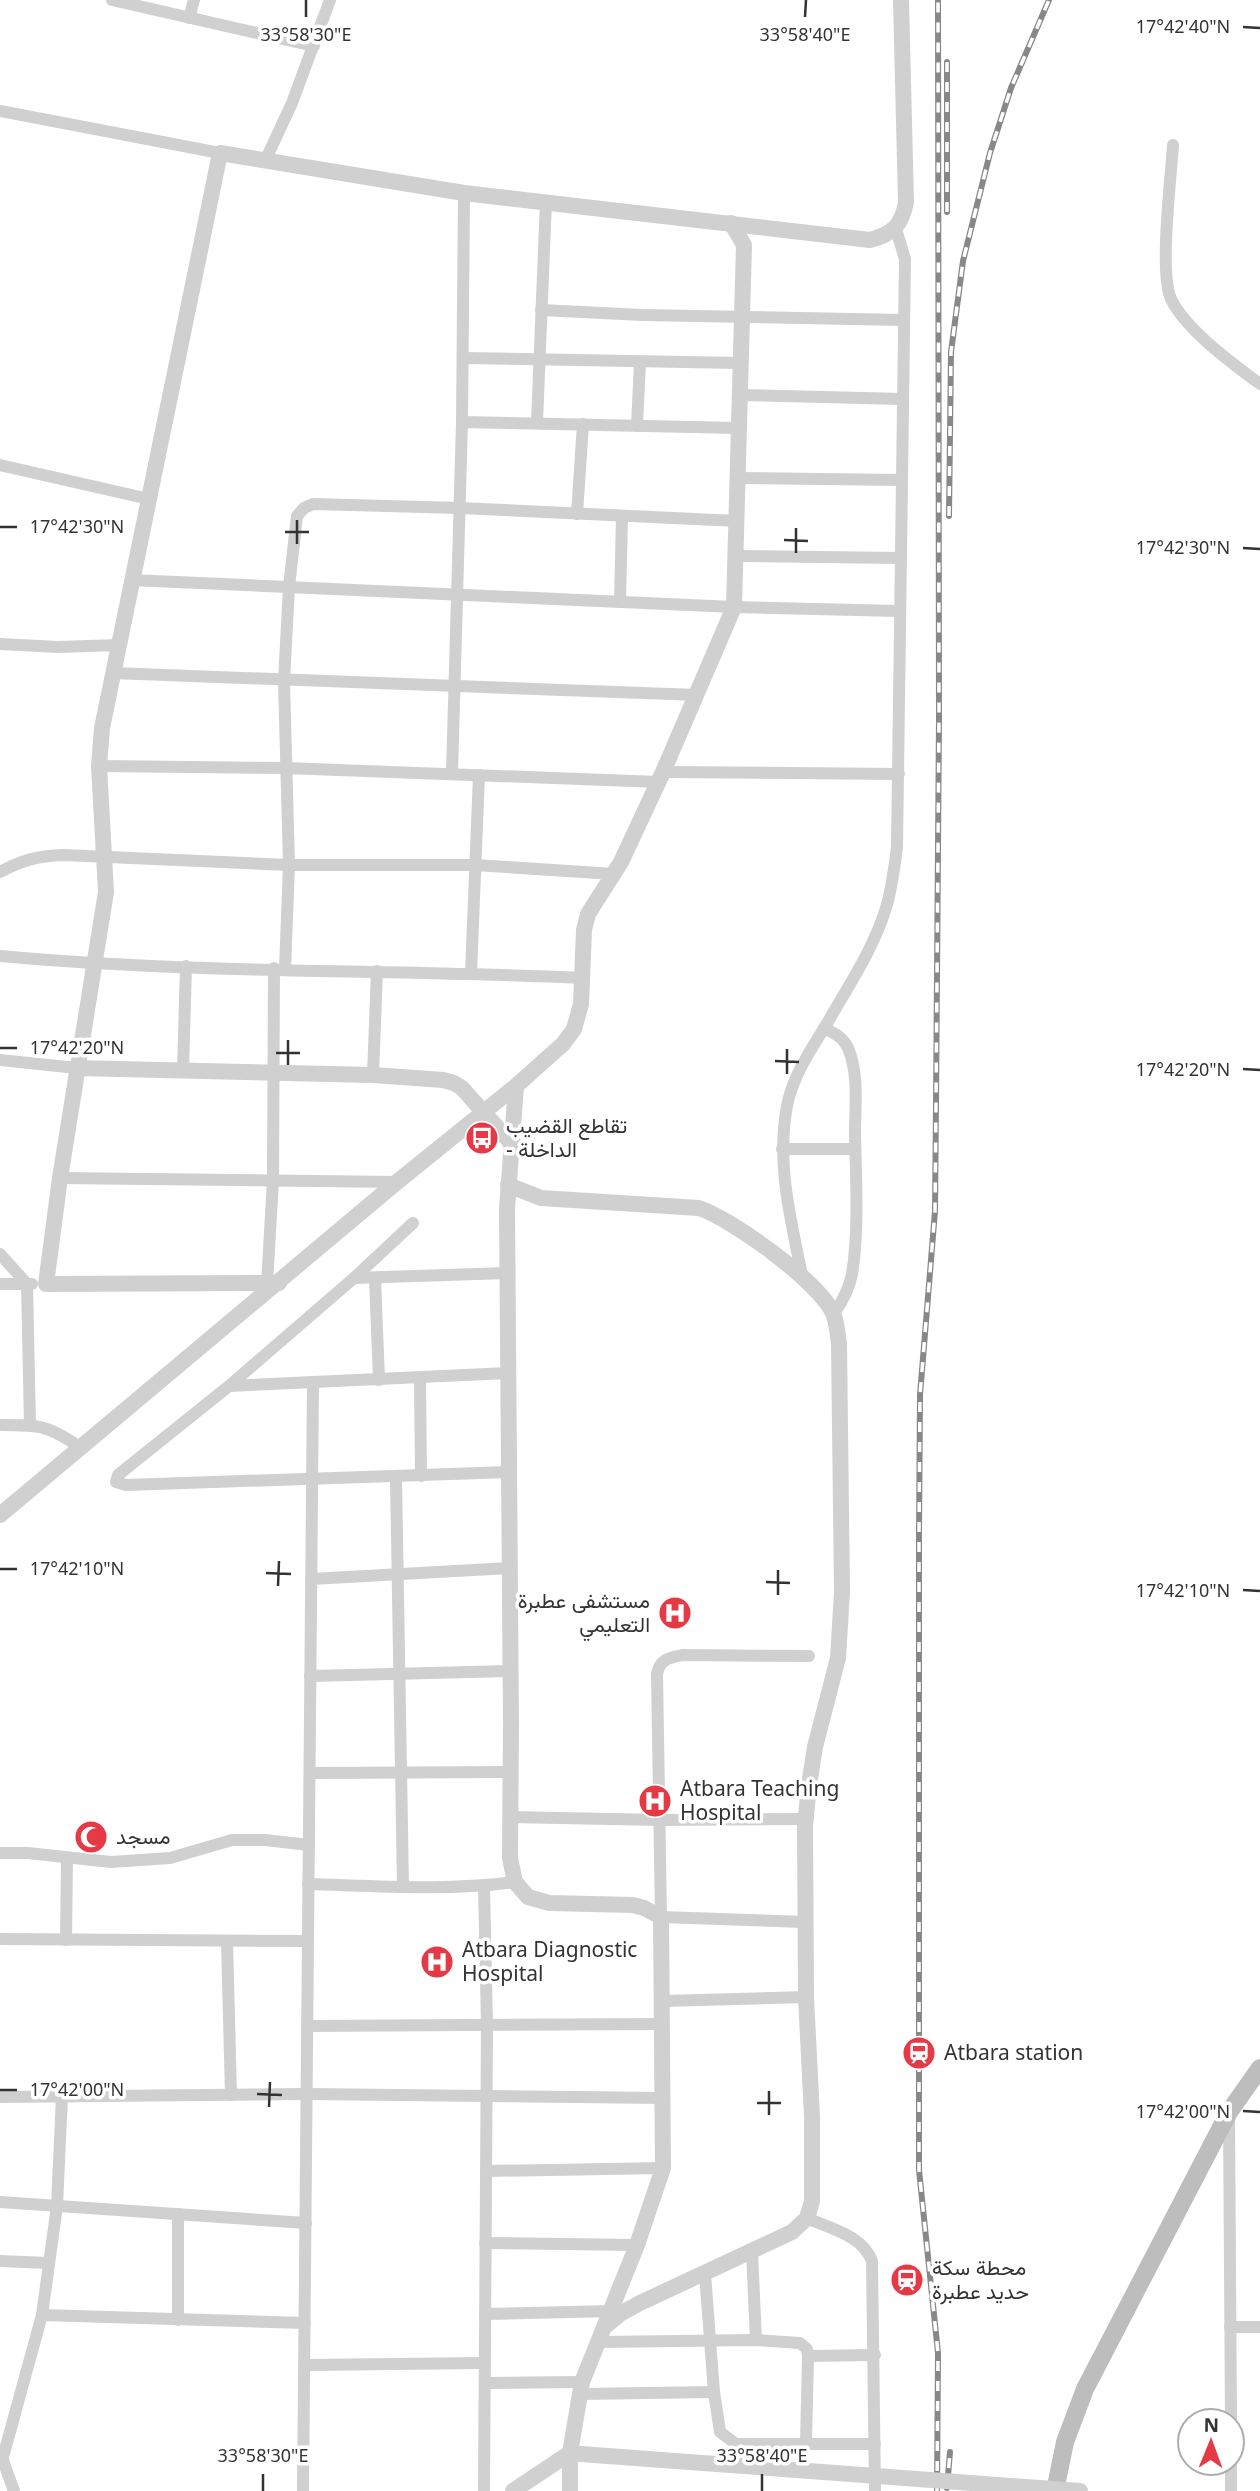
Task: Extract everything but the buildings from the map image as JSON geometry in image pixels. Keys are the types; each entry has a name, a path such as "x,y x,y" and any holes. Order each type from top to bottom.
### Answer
{"main road":[{"path":"1055,2491 1065,2442 1085,2389 1228,2112 1255,2084 1260,2068"}],"street":[{"path":"189,18 194,0"},
{"path":"266,159 314,46 330,0"},
{"path":"0,111 220,153 464,193 870,240 896,229 903,217 906,202 901,0"},
{"path":"118,1 314,46"},
{"path":"1173,145 1166,263 1171,298 1184,317 1220,355 1260,384"},
{"path":"46,1284 60,1178 106,892 99,766 102,728 220,153"},
{"path":"452,773 462,422 464,193"},
{"path":"537,422 546,201"},
{"path":"0,1515 273,1283 516,1086 556,1051 574,1029 581,1004 587,914 614,874 661,777 734,607 744,245 731,223"},
{"path":"744,245 760,226"},
{"path":"802,1276 791,1226 782,1149 787,1104 801,1067 866,956 885,912 897,847 905,258 896,229"},
{"path":"541,310 742,318 903,320"},
{"path":"463,359 740,363"},
{"path":"637,426 640,362"},
{"path":"739,395 902,399"},
{"path":"462,422 737,428"},
{"path":"577,514 583,424"},
{"path":"0,465 149,499"},
{"path":"737,478 901,480"},
{"path":"273,1283 274,1072 279,968 289,865 284,681 289,587 297,516 304,508 313,504 737,521"},
{"path":"620,602 622,516"},
{"path":"737,556 900,558"},
{"path":"131,580 734,607 899,611"},
{"path":"0,644 58,647 118,645"},
{"path":"113,673 697,695"},
{"path":"99,766 661,777 899,774"},
{"path":"471,973 479,775"},
{"path":"0,872 22,860 39,856 289,865 475,865 614,874"},
{"path":"0,956 94,964 583,978"},
{"path":"183,1070 186,967"},
{"path":"373,1075 377,971"},
{"path":"824,1028 842,1038 852,1060 856,1202 852,1273 848,1290 834,1313"},
{"path":"0,1060 77,1068 373,1075 443,1080 454,1083 510,1143"},
{"path":"516,1086 506,1209 511,1671 510,1858 515,1882 528,1897 549,1903 633,1905 661,1917 805,1922"},
{"path":"782,1149 855,1149"},
{"path":"60,1178 397,1182"},
{"path":"485,2314 609,2318 792,2232 807,2218 812,2201 812,2116 806,1997 806,1819 808,1785 815,1747 838,1658 842,1592 839,1343 834,1313 822,1295 802,1276 717,1214 699,1208 541,1198 508,1185"},
{"path":"506,1209 541,1198"},
{"path":"413,1223 229,1386 118,1475 116,1482 126,1485 509,1472"},
{"path":"0,1254 27,1284 30,1425"},
{"path":"354,1278 507,1273"},
{"path":"375,1279 379,1380"},
{"path":"0,1284 273,1283"},
{"path":"229,1386 508,1373"},
{"path":"420,1378 421,1476"},
{"path":"303,2491 313,1383"},
{"path":"0,1425 30,1425 58,1432 81,1448"},
{"path":"396,1477 403,1887"},
{"path":"312,1579 510,1568"},
{"path":"570,2491 570,2454 581,2388 638,2245 663,2168 659,1665 666,1659 682,1655 809,1656"},
{"path":"310,1676 511,1671"},
{"path":"310,1773 511,1772"},
{"path":"510,1817 806,1819"},
{"path":"0,1853 28,1853 111,1863 170,1858 232,1840 265,1840 309,1845"},
{"path":"66,1940 67,1859"},
{"path":"309,1884 403,1887 484,1886 515,1882"},
{"path":"484,1886 484,2491"},
{"path":"0,1940 308,1941"},
{"path":"227,1941 232,2095"},
{"path":"663,2001 806,1997"},
{"path":"307,2026 663,2024"},
{"path":"0,2097 307,2094 664,2098"},
{"path":"13,2491 1,2457 42,2315 57,2206 62,2096"},
{"path":"1228,2112 1231,2407"},
{"path":"486,2171 663,2168"},
{"path":"0,2202 306,2223"},
{"path":"178,2214 178,2320"},
{"path":"807,2218 859,2241 867,2248 872,2261 875,2491"},
{"path":"485,2243 638,2245"},
{"path":"752,2252 756,2340"},
{"path":"0,2261 48,2263"},
{"path":"705,2274 714,2392 720,2432 736,2444 875,2444"},
{"path":"42,2315 304,2323"},
{"path":"1230,2327 1260,2327"},
{"path":"599,2342 756,2340 800,2343 807,2349 808,2356 806,2443"},
{"path":"808,2356 875,2355"},
{"path":"304,2365 485,2362"},
{"path":"485,2383 714,2392"},
{"path":"513,2491 570,2454 1080,2491"}],"railway":[{"path":"937,2491 938,2353 919,2170 919,1535 920,1395 935,1211 939,719 938,0"},
{"path":"949,516 951,352 963,261 990,153 1011,88 1049,0"},
{"path":"947,62 947,212"},
{"path":"947,2488 950,2452"}],"place":[{"name":"تقاطع القضيب - الداخلة","path":"482,1138"},
{"name":"مستشفى عطبرة التعليمي","path":"675,1613"},
{"name":"Atbara Teaching Hospital","path":"655,1801"},
{"name":"مسجد","path":"91,1837"},
{"name":"Atbara Diagnostic Hospital","path":"437,1962"},
{"name":"Atbara station","path":"919,2053"},
{"name":"محطة سكة حديد عطبرة","path":"907,2280"}]}
